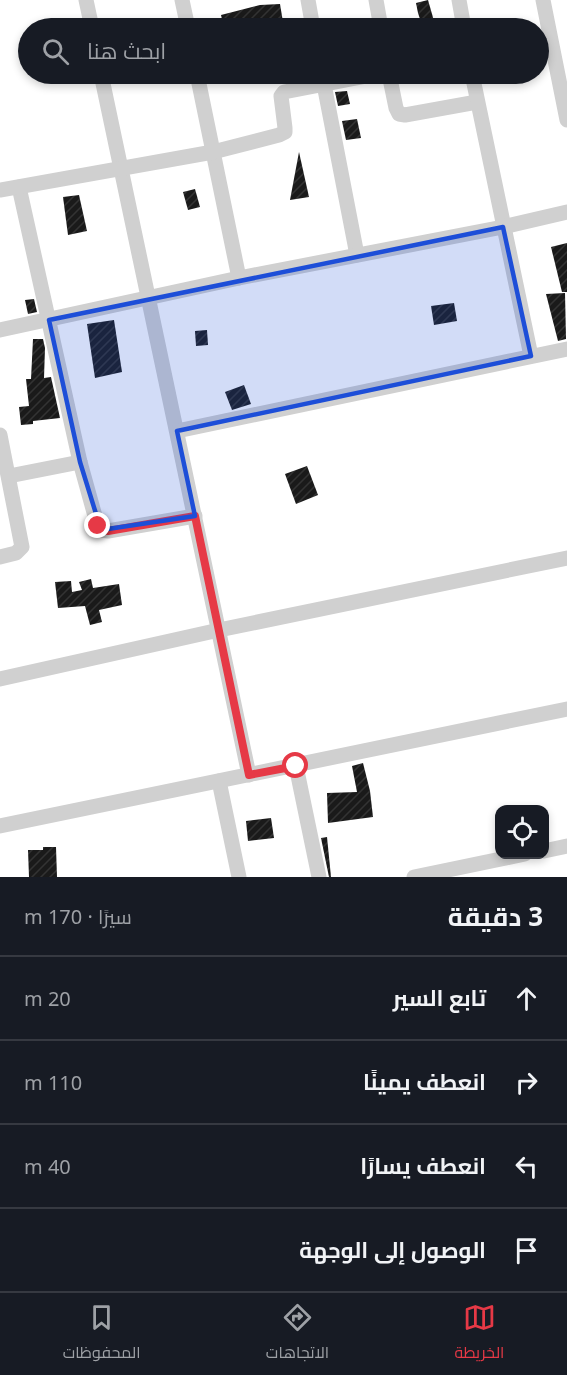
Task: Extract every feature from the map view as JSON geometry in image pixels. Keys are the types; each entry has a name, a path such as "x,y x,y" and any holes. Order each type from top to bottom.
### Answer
{"street":[{"path":"86,0 90,18"},
{"path":"182,0 186,18"},
{"path":"308,0 311,18"},
{"path":"376,0 379,18"},
{"path":"462,0 463,18"},
{"path":"543,0 547,18"},
{"path":"549,30 567,120"},
{"path":"103,84 249,775"},
{"path":"199,84 239,278"},
{"path":"0,190 213,152 283,134 285,123 282,93 308,84"},
{"path":"324,84 357,255"},
{"path":"392,84 399,114 405,116 477,102"},
{"path":"474,84 531,356"},
{"path":"19,187 80,462 100,530 108,531 195,516"},
{"path":"0,330 239,278 503,227 567,212"},
{"path":"177,431 567,349"},
{"path":"0,435 22,547 16,553 0,556"},
{"path":"9,476 80,462"},
{"path":"0,679 219,630 567,558"},
{"path":"0,826 567,709"},
{"path":"296,766 319,877"},
{"path":"219,781 239,877"},
{"path":"549,850 567,846"},
{"path":"414,877 505,859"}],"highlighted area":[{"path":"503,227 531,356 177,431 195,516 101,530 80,462 49,320"}],"building":[{"path":"428,0 433,18 420,18 416,3"},
{"path":"280,4 282,18 222,18 221,15 260,5"},
{"path":"347,91 350,104 338,106 335,92"},
{"path":"357,119 361,138 346,140 342,121"},
{"path":"299,152 309,197 290,200"},
{"path":"195,189 200,207 188,210 183,192"},
{"path":"79,195 87,231 68,235 63,197"},
{"path":"567,243 567,292 562,292 551,247"},
{"path":"565,293 566,339 558,341 546,294"},
{"path":"34,299 37,312 28,314 25,300"},
{"path":"454,303 457,321 434,325 431,306"},
{"path":"114,320 122,372 95,378 87,324"},
{"path":"207,330 208,345 196,346 195,331"},
{"path":"33,339 43,339 44,378 51,377 60,418 33,421 33,424 21,425 19,407 29,406 26,379 31,379"},
{"path":"244,385 251,404 232,410 225,392"},
{"path":"307,466 318,495 296,504 285,474"},
{"path":"91,579 93,588 119,584 122,605 99,610 102,622 90,625 85,606 58,608 55,582 71,581 72,592 82,590 79,582"},
{"path":"363,763 373,817 328,823 327,793 357,792 352,766"},
{"path":"271,818 274,838 248,841 246,821"},
{"path":"327,837 331,877 329,877 321,838"},
{"path":"43,847 56,847 57,877 29,877 28,850 43,850"}],"route":[{"path":"98,526 100,530 108,531 195,516 249,775 296,766"}]}
